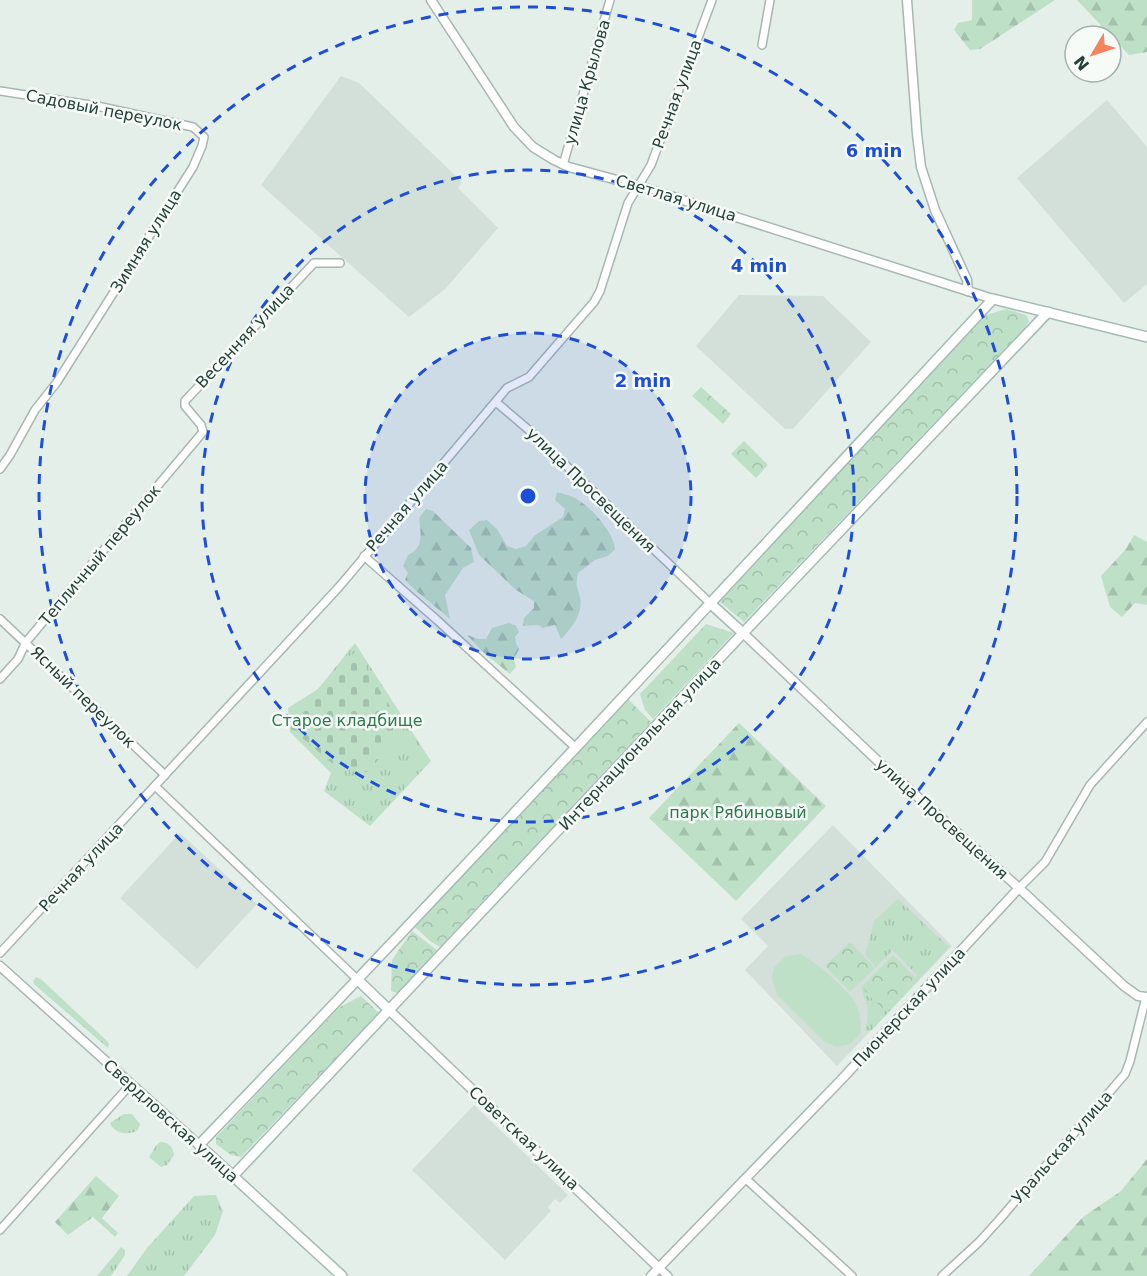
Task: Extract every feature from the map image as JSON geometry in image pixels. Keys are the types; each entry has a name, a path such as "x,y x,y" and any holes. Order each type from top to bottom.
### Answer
{"main road":[{"path":"199,1145 576,748 993,299 1147,337"},
{"name":"Интернациональная улица","path":"233,1176 1048,312"},
{"path":"711,604 743,633"},
{"path":"358,980 389,1010"},
{"name":"Свердловская улица","path":"199,1145 342,1276"}],"street":[{"name":"Светлая улица","path":"431,0 514,127 533,147 563,165 639,186 993,299"},
{"name":"улица Крылова","path":"563,165 610,0"},
{"name":"Речная улица","path":"0,953 344,581 507,388 529,377 594,302 600,291 628,203 651,165 712,0"},
{"path":"762,45 770,0"},
{"path":"907,0 921,167 935,210 967,280 968,291"},
{"name":"Садовый переулок","path":"0,91 97,106 193,127 204,137"},
{"name":"Зимняя улица","path":"0,469 35,410 57,382 193,167 204,137"},
{"name":"Весенняя улица","path":"203,432 201,425 185,406 185,401 314,263 340,262"},
{"name":"улица Просвещения","path":"496,402 530,431 711,604"},
{"name":"Тепличный переулок","path":"0,679 18,659 26,642 203,432"},
{"path":"364,556 444,626 576,748"},
{"name":"Ясный переулок","path":"0,618 165,775"},
{"name":"улица Просвещения","path":"743,633 881,764 1124,986 1138,996 1147,997"},
{"name":"Пионерская улица","path":"651,1276 841,1080 1045,862 1090,785 1147,722"},
{"path":"156,786 358,980"},
{"name":"Свердловская улица","path":"0,966 199,1145"},
{"name":"Уральская улица","path":"942,1276 999,1220 1125,1074 1147,997"},
{"name":"Советская улица","path":"389,1010 659,1268"},
{"path":"0,1230 131,1084"},
{"path":"746,1179 852,1276"},
{"path":"659,1268 668,1276"}],"shaded area":[{"path":"341,76 359,83 462,182 458,188 498,228 445,289 409,317 261,185"},
{"path":"1107,100 1147,147 1147,284 1124,303 1017,178"},
{"path":"739,295 823,296 871,342 793,429 785,429 696,346"},
{"path":"833,825 952,946 837,1066 745,970 768,946 741,919"},
{"path":"180,833 257,904 197,969 120,898"},
{"path":"474,1105 568,1195 560,1203 555,1199 548,1207 551,1211 505,1260 412,1170"}],"green space":[{"path":"972,0 1055,0 980,49 970,50 954,30 958,23 972,20"},
{"path":"1077,0 1147,0 1147,52 1129,55 1123,49 1123,24 1100,24"},
{"path":"1006,309 1026,315 1029,321 1024,329 744,622 719,601 986,315"},
{"path":"701,387 731,414 723,424 692,396"},
{"path":"744,441 768,465 756,478 731,454"},
{"path":"557,492 575,498 594,513 606,528 614,542 615,549 608,556 595,560 578,573 580,609 572,626 561,639 555,625 543,628 538,625 523,626 524,618 534,608 534,601 516,590 479,555 469,530 479,521 487,520 497,529 507,546 516,549 526,546 534,536 563,517 565,509 555,500"},
{"path":"426,509 433,511 471,548 474,562 463,568 445,595 450,619 405,580 408,573 403,566 408,555 417,549 421,535 419,518"},
{"path":"1134,535 1147,542 1147,605 1135,603 1122,617 1110,607 1101,576 1126,549"},
{"path":"509,623 516,626 519,632 515,637 519,649 514,659 516,667 510,674 485,654 467,635 486,639 492,628"},
{"path":"706,624 734,633 653,719 645,710 640,694"},
{"path":"355,643 431,761 370,826 324,791 331,773 290,732 288,708 318,689"},
{"name":"Старое кладбище","path":"355,652 404,728 368,772 339,769 293,730 292,715"},
{"path":"627,698 651,722 440,947 430,941 415,927"},
{"name":"парк Рябиновый","path":"739,723 826,806 736,901 649,818"},
{"path":"898,899 949,947 872,1030 866,1031 868,1010 861,987 883,1009 917,975 893,950 876,967 865,955 874,921"},
{"path":"412,931 437,950 398,993 391,991 392,960"},
{"path":"850,942 875,968 850,992 825,966"},
{"path":"801,954 829,975 856,1005 860,1016 861,1033 850,1044 837,1047 825,1042 777,995 772,979 774,968 786,956"},
{"path":"893,955 915,977 883,1009 861,987"},
{"path":"36,977 107,1041 108,1048 35,985 33,981"},
{"path":"361,996 379,1013 241,1157 231,1155 216,1144 216,1137 328,1019 340,1007"},
{"path":"124,1114 132,1114 140,1124 138,1130 122,1133 112,1127 110,1123"},
{"path":"160,1142 170,1146 174,1155 167,1165 161,1167 149,1157"},
{"path":"1147,1159 1147,1276 1029,1276 1083,1217 1121,1191"},
{"path":"96,1176 119,1196 102,1218 118,1233 115,1237 93,1217 68,1235 55,1222"},
{"path":"216,1195 223,1211 215,1235 184,1276 127,1276 147,1248 194,1196"},
{"path":"121,1247 125,1250 125,1255 111,1276 97,1276"}]}
